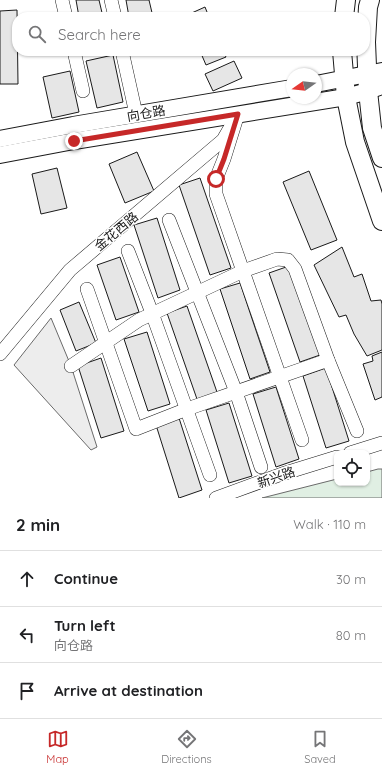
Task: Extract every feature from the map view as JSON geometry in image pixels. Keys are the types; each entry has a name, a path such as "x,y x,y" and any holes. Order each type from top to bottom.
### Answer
{"main road":[{"path":"345,12 346,0"},
{"path":"368,12 370,0"},
{"path":"342,56 345,88 355,142 382,221"},
{"path":"369,56 375,81 372,128 382,158"}],"street":[{"path":"62,0 65,12"},
{"path":"111,0 114,12"},
{"path":"75,56 83,91"},
{"path":"123,56 136,114"},
{"name":"向仓路","path":"0,155 74,141 238,114 375,81"},
{"name":"向仓路","path":"322,85 345,88"},
{"name":"向仓路","path":"0,139 136,114 286,89"},
{"path":"238,114 216,179 216,194 302,440"},
{"name":"金花西路","path":"0,354 70,270 223,140 238,114"},
{"path":"169,220 236,392 261,467"},
{"path":"128,251 152,313 210,475"},
{"path":"71,366 139,320 152,313 243,271 277,259 288,260 295,269 328,360 357,431"},
{"path":"87,289 136,429 186,409 328,360"},
{"path":"360,450 382,443"},
{"name":"新兴路","path":"216,498 282,474 334,458"}],"green space":[{"path":"382,469 382,498 262,498 334,480 334,486 370,486 370,471"}],"shaded area":[{"path":"51,318 71,366 97,447 91,450 14,365"}],"building":[{"path":"76,0 99,0 102,12 78,12"},
{"path":"126,0 149,0 152,12 128,12"},
{"path":"205,7 207,12 194,12"},
{"path":"17,10 17,12 12,12 12,56 18,56 18,84 0,84 0,11"},
{"path":"113,56 123,102 97,108 86,61"},
{"path":"202,56 226,57 206,65"},
{"path":"234,61 242,78 213,91 205,74"},
{"path":"70,71 79,112 52,118 43,77"},
{"path":"137,152 154,191 125,203 109,164"},
{"path":"57,168 67,208 41,214 32,174"},
{"path":"309,171 337,240 311,250 283,182"},
{"path":"200,178 231,268 210,275 179,185"},
{"path":"157,218 180,290 158,298 134,225"},
{"path":"342,247 354,277 362,274 371,301 381,300 382,304 382,350 367,356 354,334 346,315 339,317 314,265"},
{"path":"120,257 139,312 116,320 97,265"},
{"path":"289,266 320,355 300,362 269,273"},
{"path":"240,283 270,372 250,379 220,289"},
{"path":"79,302 96,343 76,351 60,310"},
{"path":"187,306 218,395 198,402 167,313"},
{"path":"147,332 170,404 148,411 124,339"},
{"path":"382,352 382,397 375,400 363,364 373,361 372,356"},
{"path":"101,358 124,431 101,438 78,366"},
{"path":"326,368 349,441 326,448 303,376"},
{"path":"276,387 299,459 276,467 253,394"},
{"path":"229,403 252,476 229,483 206,410"},
{"path":"179,418 202,490 179,498 156,425"}],"route":[{"path":"74,141 238,114 216,179"}]}
